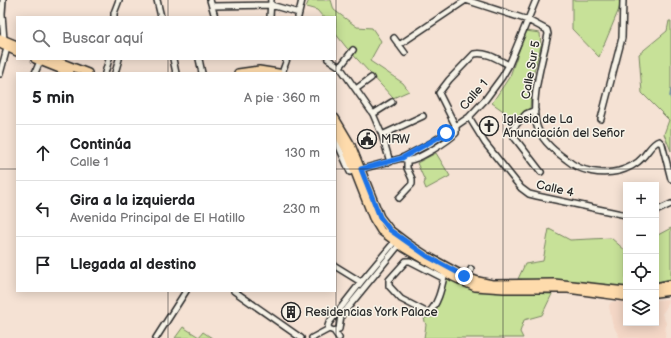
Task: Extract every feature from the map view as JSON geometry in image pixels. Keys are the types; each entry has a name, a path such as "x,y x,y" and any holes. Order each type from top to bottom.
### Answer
{"main road":[{"path":"1,41 16,45"},
{"path":"1,41 7,48 16,52"},
{"path":"37,60 67,72"},
{"path":"55,60 85,72"},
{"path":"245,72 259,70 272,72"},
{"path":"336,120 347,137 355,171"},
{"path":"336,131 355,171 380,217 398,242 444,275 482,288 568,289 623,297"},
{"path":"398,242 468,278 485,283 554,283 623,291"},
{"path":"659,286 671,284"},
{"path":"659,293 671,291"}],"street":[{"path":"1,41 3,0"},
{"path":"114,16 118,0"},
{"path":"157,0 161,16"},
{"path":"215,16 211,3 271,2 298,15 302,0"},
{"path":"399,45 466,0 528,20"},
{"name":"Calle 1","path":"355,171 405,159 456,127 469,117 494,89 509,65 536,0"},
{"path":"601,119 622,38 623,0"},
{"path":"270,16 271,2"},
{"name":"Calle Sur 5","path":"528,20 548,30 537,85 535,110 538,129 548,145 570,163 579,168 600,173 627,168 641,159 655,142 659,141 662,144 671,178"},
{"path":"394,38 405,53"},
{"path":"0,74 7,48"},
{"path":"340,67 353,50"},
{"path":"456,127 439,93 440,90 474,54 480,52 509,65"},
{"path":"35,72 37,60"},
{"path":"109,60 105,70 115,72 119,60"},
{"path":"172,60 176,72"},
{"path":"199,60 202,72"},
{"path":"282,72 286,60"},
{"path":"330,60 340,67 373,114 382,135 390,162"},
{"path":"356,89 371,78"},
{"path":"373,114 392,102"},
{"path":"535,110 526,114 514,127 513,131 514,137 541,172"},
{"path":"382,135 423,116"},
{"name":"Calle 4","path":"469,117 493,155 521,188 529,194 623,214"},
{"path":"336,140 355,171"},
{"path":"400,198 412,184 412,179 405,159"},
{"path":"659,210 671,204"},
{"path":"312,338 338,328 339,315 361,282 398,242"},
{"path":"339,338 328,326 329,323 339,315 398,242"},
{"path":"406,261 410,261 444,275 435,303 432,310 428,313 401,299 389,286 389,280 406,261"},
{"path":"336,267 361,282"},
{"path":"468,278 471,269"},
{"path":"156,338 185,292"},
{"path":"235,292 301,338"}],"shaded area":[{"path":"668,299 667,306 662,314 666,323 665,338 620,338 612,323 609,306 611,302 623,301 623,326 659,326 659,300"}],"green space":[{"path":"309,0 331,0 334,10 357,27 372,28 381,41 370,61 403,83 409,91 393,98 336,34 336,16 322,16 317,10 306,7"},
{"path":"572,0 621,0 619,9 599,57 572,29"},
{"path":"669,21 671,21 671,151 664,134 669,120 642,93 639,54 667,31"},
{"path":"526,31 540,33 541,46 532,78 530,109 516,120 492,103 510,76"},
{"path":"436,153 450,176 426,189 424,184 425,181 417,163"},
{"path":"671,228 671,279 659,281 659,254 659,234"},
{"path":"549,229 570,240 611,238 623,248 623,287 575,281 518,279 525,264 543,261"},
{"path":"447,276 478,291 552,294 542,315 524,320 520,332 523,338 424,338 426,325 424,318 433,317"},
{"path":"183,327 199,337 203,332 212,338 175,338"}],"waterway":[{"path":"671,90 671,99"}],"place":[{"name":"Iglesia de La Anunciación del Señor","path":"489,126"},
{"name":"MRW","path":"367,139"},
{"name":"Residencias York Palace","path":"291,312"}],"route":[{"path":"446,133 431,143 402,158 361,169 380,217 385,225 407,243 427,256 464,276"}]}
